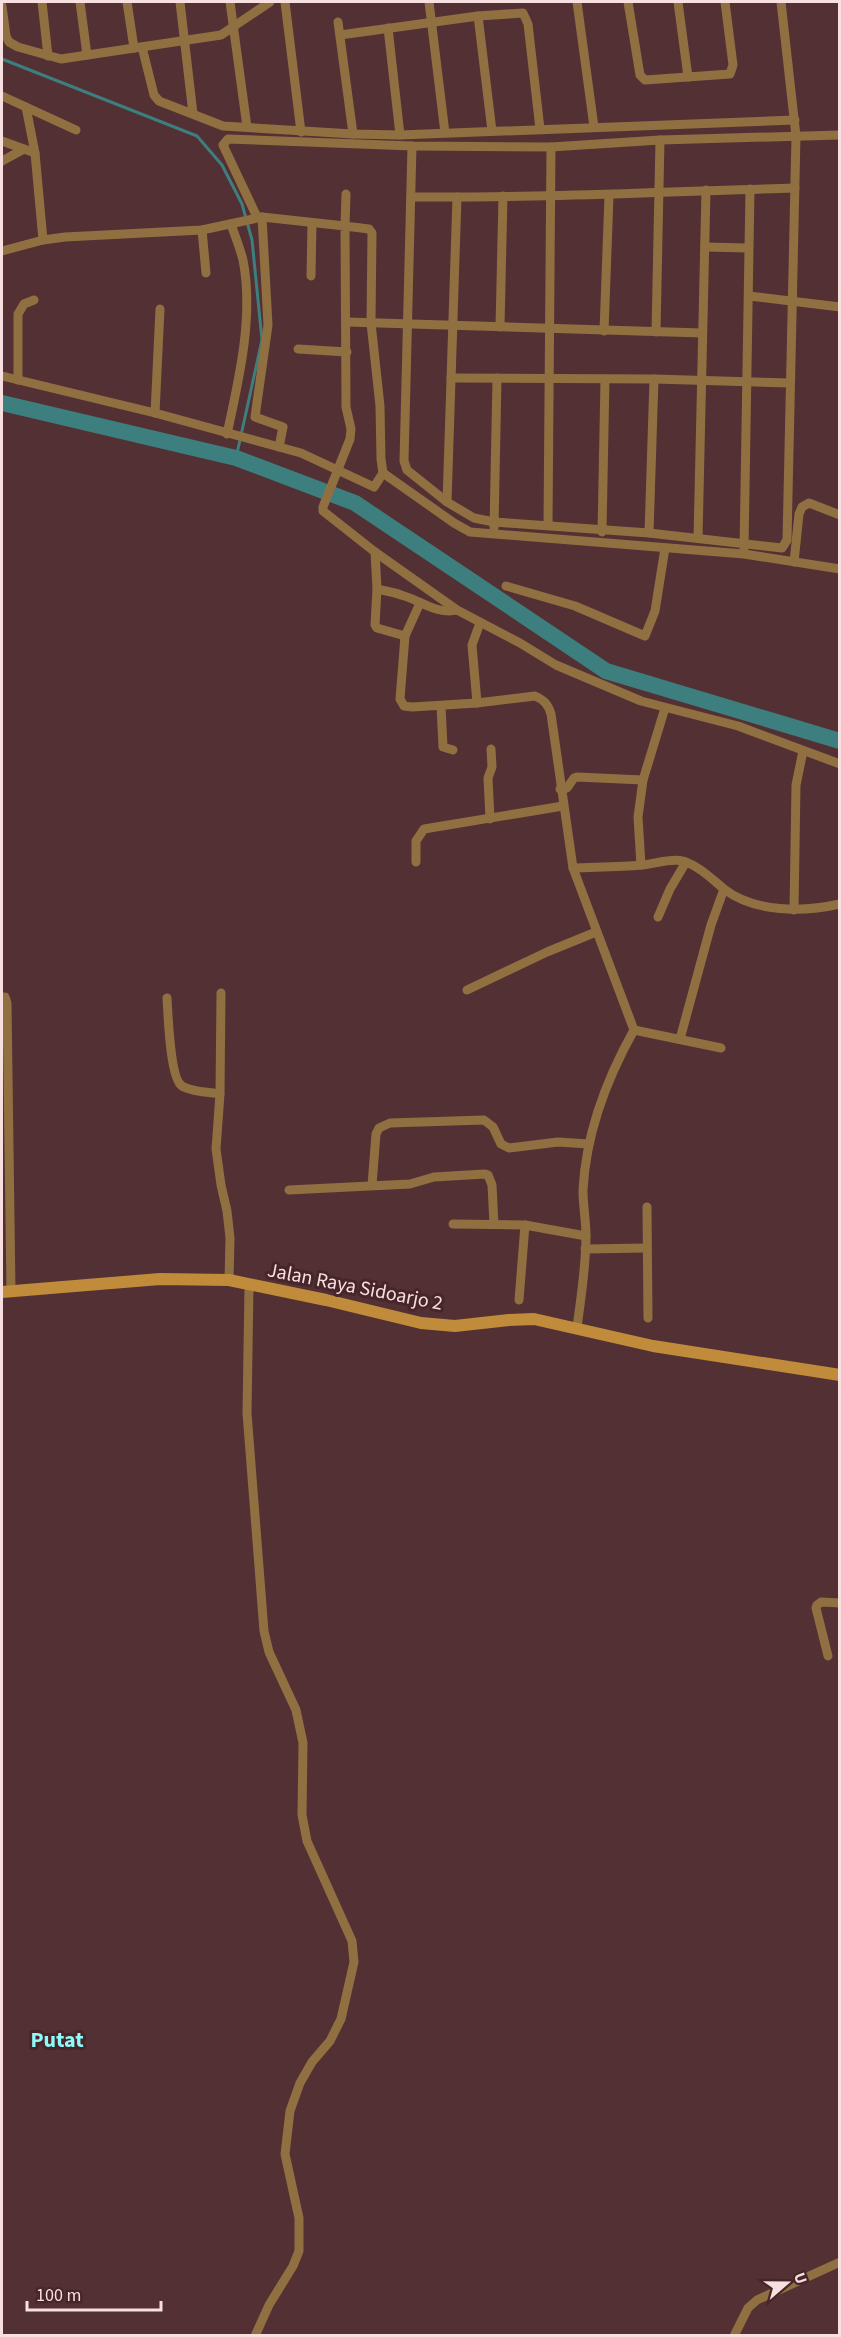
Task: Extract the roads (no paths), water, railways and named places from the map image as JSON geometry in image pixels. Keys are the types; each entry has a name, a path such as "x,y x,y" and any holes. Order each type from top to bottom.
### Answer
{"street":[{"path":"42,2 48,56"},
{"path":"80,2 87,55"},
{"path":"127,2 138,48 154,95 159,101 223,126 301,132 400,135 795,120"},
{"path":"180,2 193,114"},
{"path":"230,2 247,127"},
{"path":"2,6 9,42 48,56 70,58 220,34 233,28 270,2"},
{"path":"285,2 301,132"},
{"path":"429,2 445,133"},
{"path":"577,2 594,127"},
{"path":"628,2 642,79 725,75 733,71 725,2"},
{"path":"678,2 688,78"},
{"path":"406,470 447,502 471,517 494,522 649,533 782,548 786,545 796,136 781,2"},
{"path":"340,35 478,16 523,13 526,16 540,129"},
{"path":"478,16 492,131"},
{"path":"338,22 353,134"},
{"path":"388,28 400,135"},
{"path":"2,96 76,130"},
{"path":"26,107 35,153 43,240"},
{"path":"279,447 283,427 255,417 268,325 258,217 223,145 228,139 412,146 551,147 660,140 840,135"},
{"path":"656,332 660,140"},
{"path":"2,141 35,153"},
{"path":"400,484 406,470 404,461 412,146"},
{"path":"548,525 551,147"},
{"path":"2,161 24,149"},
{"path":"411,197 609,196 706,190 795,188"},
{"path":"744,554 750,189"},
{"path":"698,538 706,190"},
{"path":"346,195 346,407 351,429 350,439 323,507 325,513 375,552 457,610 556,665 615,691 665,708 738,726 840,764"},
{"path":"500,327 503,196"},
{"path":"604,331 609,196"},
{"path":"447,502 458,197"},
{"path":"2,250 43,240 202,230 258,217 369,229 371,231 371,323 380,406 383,472 374,487 301,453 155,413 2,376"},
{"path":"311,276 312,223"},
{"path":"230,435 245,324 243,260 232,224"},
{"path":"202,230 206,273"},
{"path":"705,247 748,248"},
{"path":"749,296 840,307"},
{"path":"18,381 18,314 24,304 34,300"},
{"path":"155,413 160,309"},
{"path":"347,322 702,333"},
{"path":"298,350 347,352"},
{"path":"451,378 790,382"},
{"path":"493,533 497,378"},
{"path":"603,542 605,379"},
{"path":"649,533 654,379"},
{"path":"383,472 464,529 744,554 840,569"},
{"path":"794,562 799,514 802,507 809,503 840,514"},
{"path":"506,586 575,606 645,636 655,611 665,548"},
{"path":"375,552 377,589 374,623 376,627 405,636"},
{"path":"377,589 403,595 443,611 457,610"},
{"path":"420,603 405,636 401,702 408,707 441,706 477,704 535,696 548,705 573,868 634,1030 610,1076 594,1121 589,1144 583,1191 586,1236 578,1322"},
{"path":"477,704 472,645 480,623"},
{"path":"441,706 443,747 453,750"},
{"path":"641,865 638,817 643,780 665,708"},
{"path":"490,819 491,749"},
{"path":"794,910 796,785 803,751"},
{"path":"560,789 567,788 577,777 643,780"},
{"path":"416,862 416,841 424,829 563,806"},
{"path":"573,868 683,862 711,877 736,897 756,904 794,910 840,904"},
{"path":"658,916 683,862"},
{"path":"680,1039 711,925 724,889"},
{"path":"467,990 547,952 596,932"},
{"path":"221,993 220,1094 216,1149 230,1238 228,1275"},
{"path":"2,997 8,1003 5,1135 8,1286"},
{"path":"167,998 174,1068 178,1082 184,1087 220,1094"},
{"path":"634,1030 721,1048"},
{"path":"372,1185 376,1134 379,1128 390,1123 484,1120 493,1127 501,1144 509,1148 558,1142 589,1144"},
{"path":"289,1190 410,1184 434,1177 485,1174 488,1175 492,1185 494,1224"},
{"path":"647,1207 648,1318"},
{"path":"453,1224 525,1225 586,1236"},
{"path":"519,1300 525,1225"},
{"path":"585,1249 647,1248"},
{"name":"Jalan Raya Sidoarjo 2","path":"8,1286 228,1275 249,1286 326,1300 438,1326 534,1319 578,1322 653,1346 840,1375"},
{"path":"249,1286 247,1413 264,1631 269,1652 296,1710 303,1743 302,1815 307,1841 352,1941 354,1962 341,2019 330,2041 312,2062 300,2083 290,2111 285,2154 299,2218 299,2251 293,2266 269,2305 255,2336"},
{"path":"828,1656 816,1608 821,1602 840,1603"},
{"path":"734,2336 739,2321 757,2300 840,2262"}],"waterway":[{"path":"2,59 197,136 222,165 242,204 252,240 262,340 236,458"},
{"path":"2,403 236,458 355,503 606,671 840,741"}],"district":[{"name":"Putat","path":"57,2040"}]}
